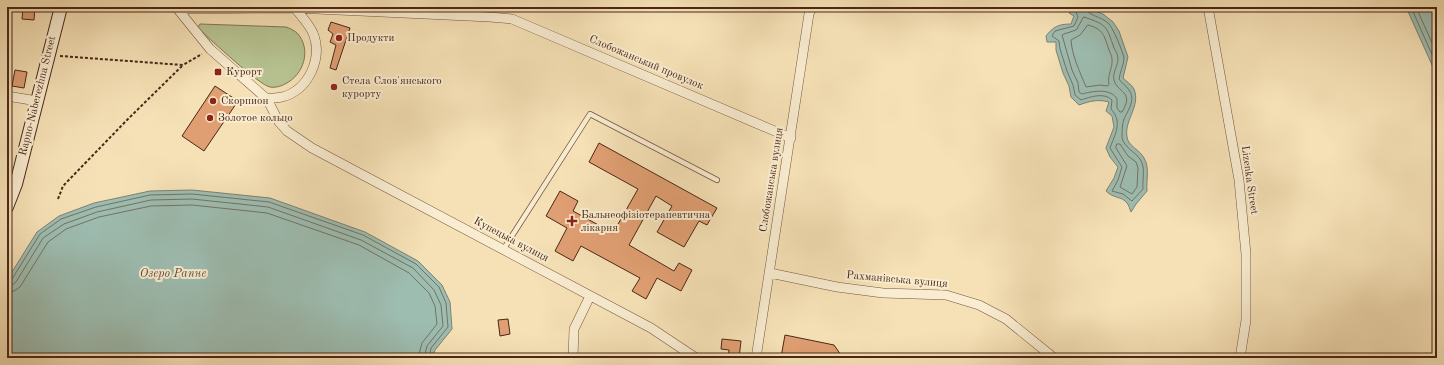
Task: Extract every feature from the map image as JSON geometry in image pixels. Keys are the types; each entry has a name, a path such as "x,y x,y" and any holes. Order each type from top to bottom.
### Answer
{"main road":[{"name":"Rapno-Naberezhna Street","path":"7,207 16,184 61,7"}],"street":[{"path":"489,7 490,17"},
{"name":"Слобожанська вулиця","path":"756,358 809,14 812,7"},
{"name":"Lizenka Street","path":"1208,7 1239,180 1246,254 1246,320 1240,358"},
{"path":"176,8 210,49 267,99 282,97 297,90 308,78 315,64 316,48 312,33 295,8"},
{"name":"Слобожанський провулок","path":"176,8 295,8 512,19 791,138"},
{"path":"7,96 37,100"},
{"name":"Купецька вулиця","path":"267,99 279,122 287,131 312,148 651,328 696,358"},
{"name":"Рахманівська вулиця","path":"770,272 852,289 883,293 946,295 979,305 1006,319 1054,358"},
{"path":"573,358 574,329 590,296"}],"lane":[{"path":"503,250 590,114 717,180"}],"path":[{"path":"58,199 63,186 127,120 183,65 210,49"},
{"path":"49,55 183,65"}],"green space":[{"path":"200,24 286,27 297,33 302,39 305,54 304,61 301,68 292,80 278,87 270,87 256,79 224,52 199,29 198,27"}],"water":[{"path":"1074,7 1087,7 1103,14 1113,22 1119,31 1128,57 1123,78 1134,89 1136,95 1128,125 1127,137 1130,143 1144,158 1147,170 1147,191 1131,212 1125,201 1109,194 1106,191 1114,178 1118,167 1110,157 1106,148 1114,127 1112,116 1106,111 1109,102 1094,101 1079,105 1071,97 1069,86 1063,73 1056,50 1056,42 1047,42 1046,36 1051,30 1059,25 1071,24 1074,16 1069,13"},
{"path":"1406,7 1437,7 1437,76"},
{"name":"Озеро Рапне","path":"192,190 270,198 365,232 418,261 442,285 450,302 452,329 435,350 432,358 7,358 7,280 37,232 59,216 94,203 150,191"}],"building":[{"path":"23,7 35,7 34,20 22,19"},
{"name":"Продукти","path":"331,22 350,28 336,70 330,68 336,45 330,42 333,34 328,30"},
{"path":"15,70 27,72 24,88 12,86"},
{"name":"Золотое кольцо","path":"215,86 238,101 204,151 182,136"},
{"name":"Бальнеофізіотерапевтична лікарня","path":"599,143 717,208 707,225 699,221 684,247 657,232 672,206 656,196 629,245 674,271 679,263 692,270 681,291 657,278 646,299 632,291 640,278 581,246 573,261 555,251 567,228 546,216 560,191 578,201 573,211 613,233 638,189 589,162"},
{"path":"508,319 510,334 500,336 498,320"},
{"path":"785,335 834,345 843,358 781,357"},
{"path":"722,339 741,341 739,358 728,358 729,350 721,349"}],"place":[{"name":"Продукти","path":"339,38"},
{"name":"Курорт","path":"218,72"},
{"name":"Стела Слов'янського курорту","path":"334,87"},
{"name":"Скорпион","path":"213,101"},
{"name":"Золотое кольцо","path":"210,118"},
{"name":"Бальнеофізіотерапевтична лікарня","path":"572,221"}]}
